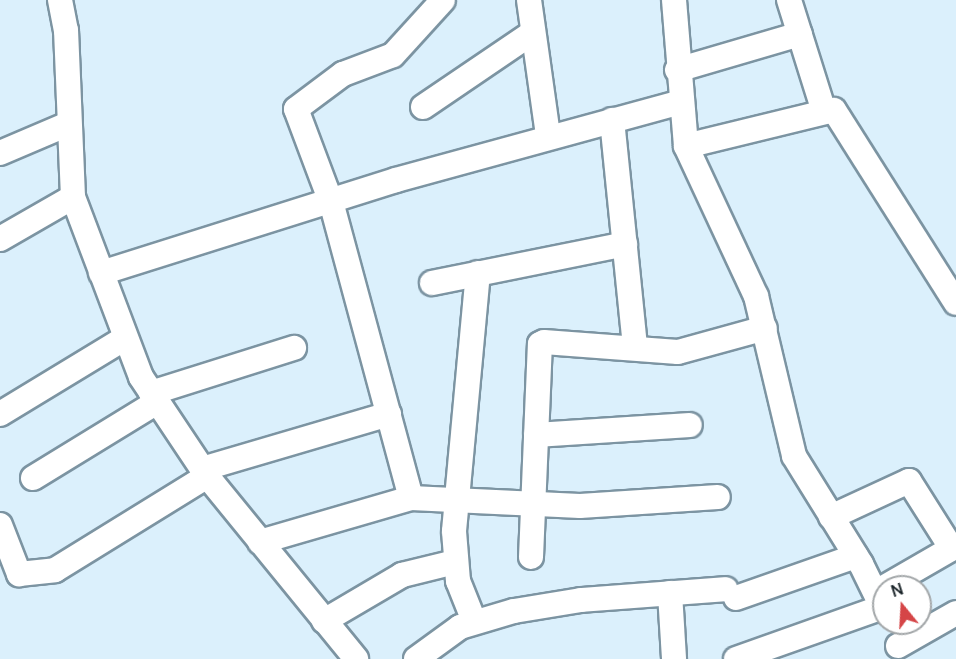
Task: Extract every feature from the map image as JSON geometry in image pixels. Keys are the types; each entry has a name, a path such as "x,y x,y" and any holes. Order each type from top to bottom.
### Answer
{"street":[{"path":"60,0 66,30 68,124 73,197 125,338 154,398 205,472 356,659"},
{"path":"411,498 331,202 296,109 344,74 393,55 443,0"},
{"path":"529,0 548,136"},
{"path":"674,0 677,70 686,146 718,222 756,296 794,456 872,583"},
{"path":"789,0 824,112"},
{"path":"423,107 532,33"},
{"path":"677,70 800,34"},
{"path":"101,273 548,136 681,102"},
{"path":"686,146 834,110 842,119 956,303"},
{"path":"612,120 635,348"},
{"path":"0,153 68,124"},
{"path":"0,239 73,197"},
{"path":"432,283 625,244"},
{"path":"474,621 458,581 455,562 457,499 478,273"},
{"path":"531,557 540,344 678,352 765,328"},
{"path":"0,414 125,338"},
{"path":"33,478 154,398 294,348"},
{"path":"0,525 19,573 54,570 205,472 389,414"},
{"path":"536,435 690,425"},
{"path":"831,517 909,481 954,548 918,575"},
{"path":"260,542 411,498 457,499 533,506 634,505 718,497"},
{"path":"416,659 451,633 474,621 581,600 670,593 730,594 856,556"},
{"path":"324,621 402,575 455,562"},
{"path":"670,593 674,659"},
{"path":"736,659 872,605"},
{"path":"895,635 902,653 956,613"}]}
